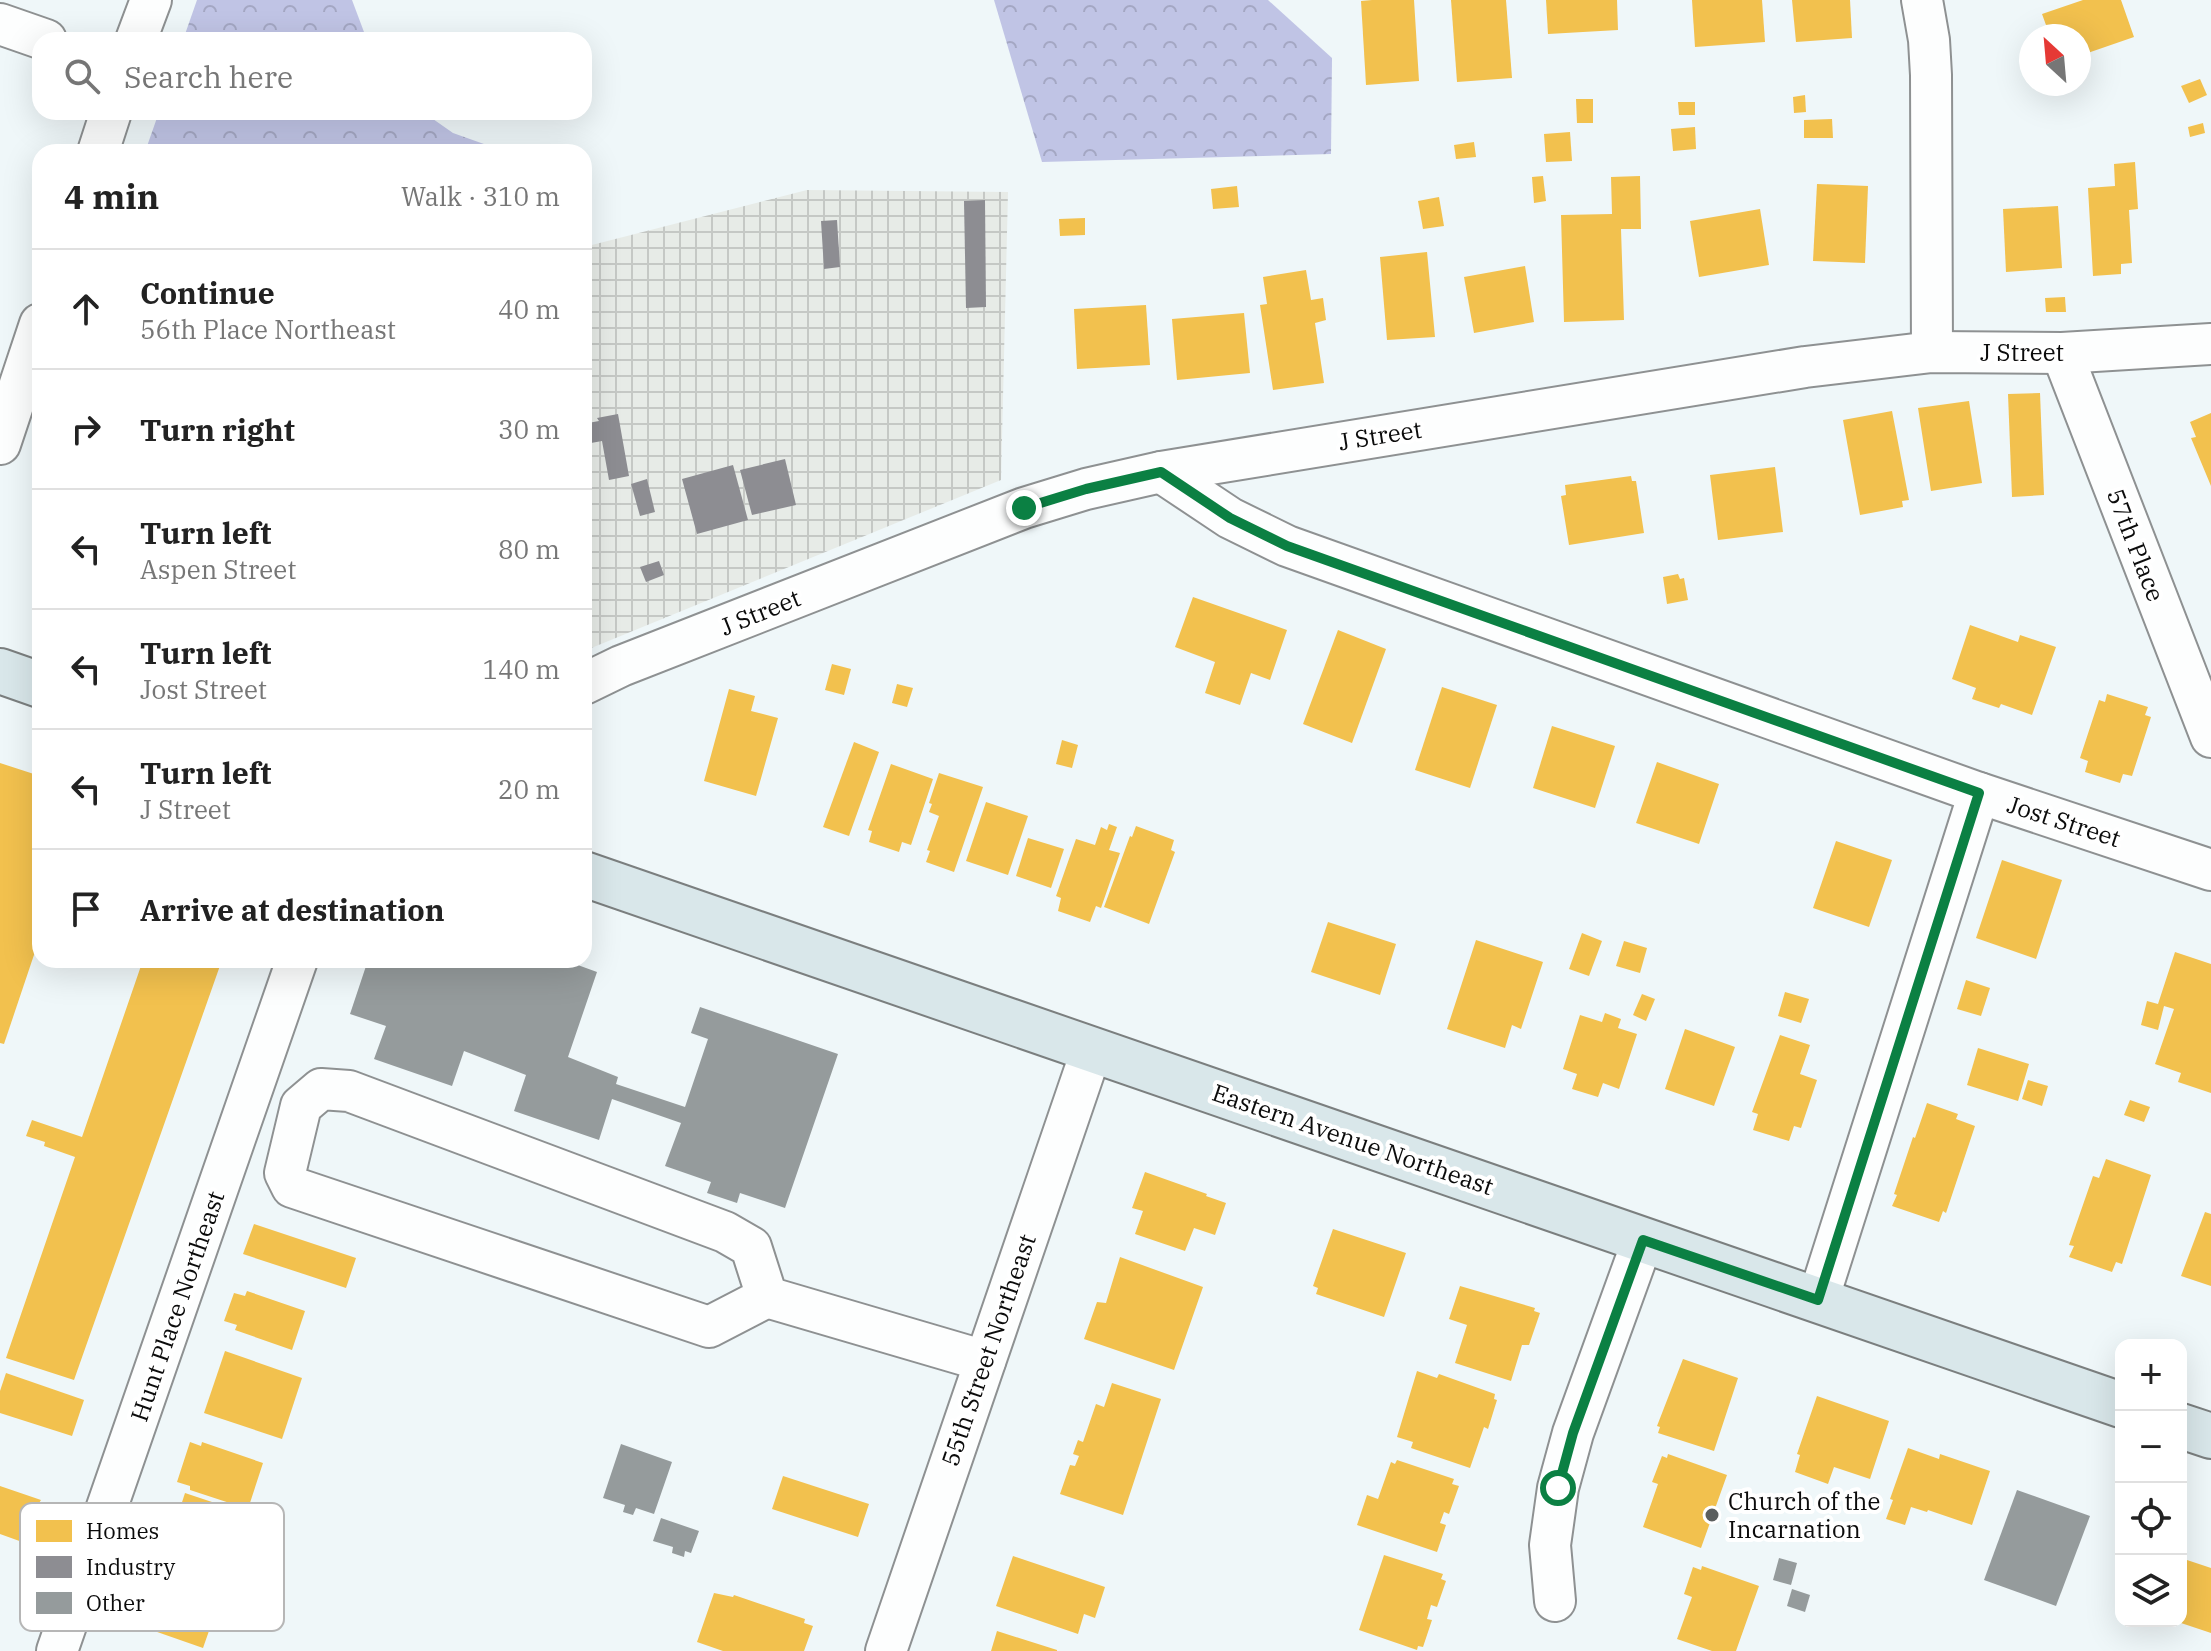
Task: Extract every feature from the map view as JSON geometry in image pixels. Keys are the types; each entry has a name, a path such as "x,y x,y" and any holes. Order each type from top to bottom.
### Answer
{"main road":[{"path":"0,671 32,682"},
{"name":"Eastern Avenue Northeast","path":"592,877 2115,1403"},
{"path":"2187,1428 2211,1436"}],"street":[{"path":"139,32 151,0"},
{"path":"1922,0 1931,75 1932,352"},
{"path":"0,24 32,35"},
{"path":"101,144 108,120"},
{"name":"J Street","path":"592,680 1024,508 1086,489 1161,472 1805,367 1932,352 2062,353 2211,344"},
{"path":"0,444 32,348"},
{"name":"57th Place","path":"2062,353 2211,737"},
{"name":"Jost Street","path":"1161,472 1230,518 1287,546 1979,793 2211,870"},
{"path":"1818,1300 1979,793"},
{"name":"Hunt Place Northeast","path":"108,1503 294,968"},
{"name":"55th Street Northeast","path":"886,1651 1092,1049"},
{"path":"767,1297 751,1247 725,1232 349,1091 321,1089 301,1106 285,1173 292,1187 709,1327 767,1297 985,1361"},
{"path":"1555,1601 1550,1545 1558,1488 1573,1433 1643,1240"},
{"name":"Hunt Place Northeast","path":"57,1651 64,1631"}],"shaded area":[{"path":"807,190 1008,192 1001,480 592,648 592,245"}],"green space":[{"path":"197,0 352,0 364,32 186,32"},
{"path":"994,0 1268,0 1332,58 1331,154 1042,162"},
{"path":"156,120 434,120 453,133 484,144 148,144"}],"building: Homes":[{"path":"1414,0 1419,81 1366,85 1361,1"},
{"path":"1451,0 1506,0 1512,78 1457,82"},
{"path":"1546,0 1617,0 1618,30 1548,34"},
{"path":"1692,0 1762,0 1765,42 1695,47"},
{"path":"1792,0 1850,0 1852,38 1796,42"},
{"path":"2083,0 2121,0 2134,37 2091,52 2091,24 2046,24 2042,14"},
{"path":"2200,79 2207,95 2189,103 2181,86"},
{"path":"1805,95 1806,112 1794,113 1793,97"},
{"path":"1576,99 1593,99 1593,123 1577,123"},
{"path":"1678,102 1695,102 1695,115 1679,115"},
{"path":"1832,119 1833,138 1804,138 1804,120"},
{"path":"2203,123 2205,133 2190,137 2188,127"},
{"path":"1695,127 1696,149 1673,151 1671,129"},
{"path":"1570,132 1572,161 1546,162 1544,134"},
{"path":"1474,142 1476,157 1456,159 1454,145"},
{"path":"2135,162 2138,209 2129,210 2132,263 2121,264 2121,274 2093,276 2088,188 2115,186 2114,164"},
{"path":"1543,176 1546,201 1534,203 1532,177"},
{"path":"1640,176 1641,229 1621,229 1624,320 1564,322 1561,215 1612,214 1611,177"},
{"path":"1817,184 1868,186 1865,263 1813,261"},
{"path":"1237,186 1239,207 1213,209 1211,189"},
{"path":"1439,197 1444,226 1423,229 1418,201"},
{"path":"2058,206 2062,268 2006,272 2003,209"},
{"path":"1760,209 1769,265 1699,277 1690,221"},
{"path":"1085,218 1085,235 1060,236 1059,219"},
{"path":"1427,252 1435,337 1387,340 1380,257"},
{"path":"1525,266 1534,322 1474,333 1464,277"},
{"path":"1306,270 1311,300 1323,298 1326,320 1315,323 1324,383 1273,390 1260,305 1267,304 1263,277"},
{"path":"2065,297 2066,312 2046,312 2045,298"},
{"path":"1146,305 1150,365 1077,369 1074,309"},
{"path":"1244,313 1250,373 1177,380 1172,319"},
{"path":"2040,393 2044,495 2012,497 2008,394"},
{"path":"1969,401 1982,483 1931,491 1918,408"},
{"path":"1892,411 1909,500 1902,501 1903,507 1860,515 1843,420"},
{"path":"2211,413 2211,486 2191,438 2196,437 2190,422"},
{"path":"1775,467 1783,532 1718,540 1710,475"},
{"path":"1631,476 1632,481 1636,481 1644,533 1569,545 1561,496 1566,495 1565,485"},
{"path":"1678,574 1680,579 1684,578 1688,600 1667,604 1663,577"},
{"path":"1193,597 1287,630 1270,680 1251,673 1240,705 1205,693 1215,662 1175,647"},
{"path":"1970,625 2018,642 2020,635 2056,647 2032,715 2001,704 1999,708 1972,699 1976,688 1952,679"},
{"path":"1338,630 1386,649 1352,743 1303,724"},
{"path":"832,664 851,669 844,695 825,690"},
{"path":"897,684 913,688 907,707 892,703"},
{"path":"1442,687 1497,705 1470,788 1415,770"},
{"path":"729,689 755,696 751,711 778,718 756,796 704,781"},
{"path":"2107,694 2148,707 2145,715 2151,717 2132,776 2123,774 2120,783 2085,772 2088,761 2080,758 2099,700 2105,702"},
{"path":"1552,726 1615,746 1595,808 1533,788"},
{"path":"1062,740 1078,745 1072,768 1056,764"},
{"path":"854,742 879,752 849,836 823,827"},
{"path":"1657,762 1719,784 1699,844 1636,823"},
{"path":"0,763 32,773 32,961 4,1044 0,1043"},
{"path":"891,764 933,779 911,845 902,842 899,852 869,842 872,831 868,830"},
{"path":"939,773 983,787 954,872 926,862 939,816 929,812 932,804 929,803"},
{"path":"986,802 1028,816 1008,875 966,861"},
{"path":"1109,824 1117,827 1109,850 1120,853 1101,908 1096,906 1090,922 1058,911 1061,898 1056,896 1076,839 1095,845 1101,827 1107,830"},
{"path":"1136,826 1174,840 1171,850 1175,852 1149,924 1104,907"},
{"path":"1028,838 1064,849 1051,888 1016,876"},
{"path":"1836,841 1892,860 1869,927 1813,908"},
{"path":"2002,860 2062,880 2036,959 1976,938"},
{"path":"1328,922 1396,944 1380,995 1311,972"},
{"path":"1582,933 1602,941 1589,976 1569,969"},
{"path":"1476,940 1543,962 1521,1029 1512,1025 1505,1048 1447,1029"},
{"path":"1624,941 1647,948 1640,973 1616,966"},
{"path":"2175,952 2211,964 2211,1093 2178,1082 2181,1073 2155,1064 2174,1009 2164,1006 2158,1030 2141,1025 2147,1001 2158,1004"},
{"path":"140,968 219,968 74,1380 6,1358 75,1157 26,1136 32,1120 82,1137"},
{"path":"1966,980 1990,988 1981,1016 1957,1009"},
{"path":"1785,992 1809,999 1801,1023 1778,1016"},
{"path":"1642,994 1655,999 1646,1021 1633,1015"},
{"path":"1605,1013 1621,1019 1618,1028 1637,1034 1619,1089 1603,1083 1598,1097 1572,1089 1577,1074 1563,1069 1580,1015 1602,1022"},
{"path":"1685,1029 1735,1047 1714,1106 1665,1089"},
{"path":"1780,1035 1810,1045 1800,1074 1817,1080 1801,1128 1794,1126 1789,1141 1753,1130 1758,1114 1752,1112"},
{"path":"1978,1048 2029,1064 2018,1101 1967,1085"},
{"path":"2028,1080 2048,1086 2042,1106 2022,1099"},
{"path":"2130,1100 2150,1107 2144,1122 2124,1115"},
{"path":"1927,1103 1958,1114 1956,1119 1975,1126 1946,1213 1943,1211 1939,1222 1892,1206"},
{"path":"2106,1159 2151,1175 2122,1264 2116,1262 2112,1272 2069,1257 2074,1246 2069,1245 2093,1176 2099,1178"},
{"path":"1145,1172 1226,1203 1215,1235 1194,1228 1185,1251 1135,1234 1143,1211 1132,1208"},
{"path":"2205,1212 2211,1214 2211,1286 2181,1276"},
{"path":"254,1224 356,1258 346,1288 243,1254"},
{"path":"1333,1229 1406,1253 1384,1317 1316,1294 1318,1288 1313,1286"},
{"path":"1120,1257 1203,1287 1174,1370 1084,1339 1097,1302 1106,1303"},
{"path":"1460,1286 1535,1308 1534,1311 1540,1313 1529,1345 1522,1345 1511,1381 1455,1363 1467,1325 1449,1319"},
{"path":"247,1291 305,1311 292,1350 235,1330 237,1325 224,1321 234,1293 245,1296"},
{"path":"225,1351 302,1378 282,1439 204,1413"},
{"path":"1683,1359 1738,1378 1714,1451 1658,1433 1660,1427 1657,1426"},
{"path":"1417,1371 1437,1378 1439,1374 1495,1394 1494,1399 1497,1400 1488,1429 1484,1427 1470,1468 1411,1448 1413,1442 1397,1437"},
{"path":"6,1373 84,1400 72,1436 0,1413 0,1391"},
{"path":"1112,1383 1161,1399 1123,1515 1060,1494 1070,1465 1075,1466 1079,1456 1073,1454 1078,1440 1083,1442 1096,1404 1104,1407"},
{"path":"1817,1396 1889,1421 1870,1479 1834,1467 1828,1484 1795,1472 1800,1455 1797,1454"},
{"path":"190,1442 201,1446 202,1442 263,1463 250,1503 230,1503 190,1490 190,1486 177,1482"},
{"path":"1908,1448 1939,1459 1940,1454 1990,1471 1972,1525 1911,1507 1905,1525 1886,1519"},
{"path":"1668,1454 1727,1475 1701,1548 1643,1527 1658,1484 1652,1482 1662,1456 1667,1458"},
{"path":"1397,1460 1454,1479 1452,1484 1459,1486 1449,1514 1444,1512 1440,1523 1446,1525 1437,1552 1357,1525 1367,1495 1378,1499 1391,1462 1395,1464"},
{"path":"783,1476 869,1504 858,1537 772,1509"},
{"path":"0,1486 41,1500 39,1503 20,1503 20,1541 0,1534"},
{"path":"185,1493 215,1503 182,1503"},
{"path":"1384,1555 1443,1574 1441,1579 1446,1581 1437,1607 1431,1605 1427,1619 1432,1620 1423,1647 1418,1646 1417,1650 1359,1630"},
{"path":"1013,1556 1105,1587 1095,1618 1084,1614 1078,1634 996,1606"},
{"path":"2187,1560 2211,1568 2211,1633 2187,1625"},
{"path":"1702,1566 1759,1586 1736,1651 1712,1651 1677,1639 1692,1597 1684,1594 1693,1567 1701,1570"},
{"path":"714,1593 734,1595 805,1619 804,1623 813,1626 804,1651 723,1651 697,1642"},
{"path":"154,1631 209,1631 203,1648"},
{"path":"997,1631 1057,1650 1057,1651 991,1651"}],"building: Industry":[{"path":"985,200 986,307 966,308 964,201"},
{"path":"837,220 840,267 824,269 821,221"},
{"path":"618,414 629,476 609,480 602,441 592,443 592,422 599,421 597,418"},
{"path":"785,459 796,505 752,515 740,470"},
{"path":"733,465 748,520 697,534 682,479"},
{"path":"647,479 655,512 640,516 631,484"},
{"path":"659,561 664,575 646,582 640,567"}],"building: Other":[{"path":"365,968 586,968 597,972 568,1057 618,1077 616,1084 685,1107 708,1039 691,1033 700,1007 838,1054 785,1208 740,1193 737,1203 707,1193 711,1182 665,1166 681,1123 612,1099 599,1140 514,1111 526,1075 464,1051 452,1086 374,1059 386,1026 350,1014"},
{"path":"621,1444 672,1462 654,1514 636,1508 633,1515 623,1512 625,1505 603,1498"},
{"path":"2017,1490 2090,1516 2056,1606 1984,1580"},
{"path":"661,1518 699,1531 691,1553 685,1551 684,1557 672,1553 673,1547 653,1541"},
{"path":"1779,1558 1797,1563 1791,1585 1773,1580"},
{"path":"1792,1589 1810,1595 1805,1612 1787,1606"}],"place":[{"name":"Church of the Incarnation","path":"1712,1515"}],"route":[{"path":"1024,508 1086,489 1161,472 1230,518 1287,546 1979,793 1818,1300 1643,1240 1573,1433 1558,1488"}]}
